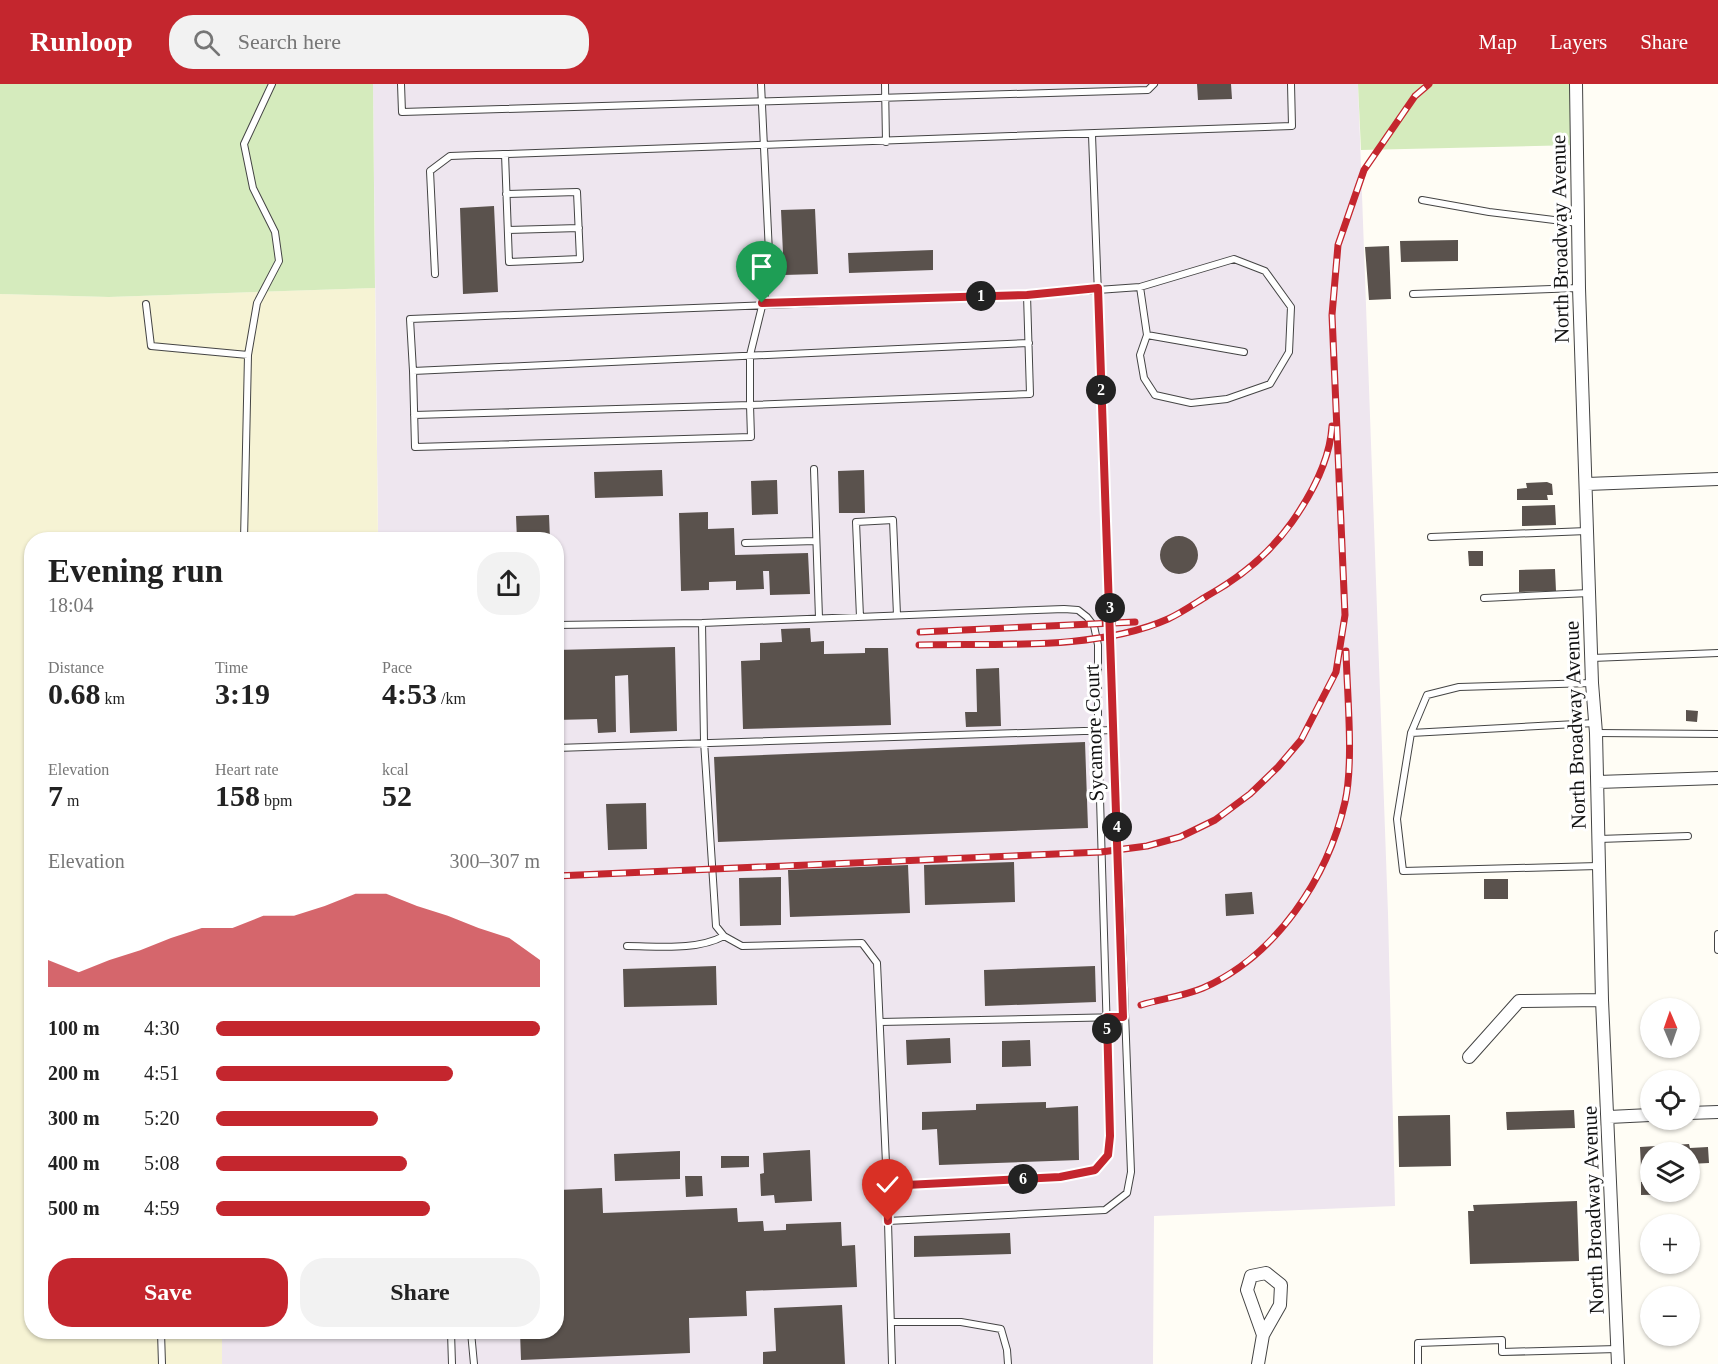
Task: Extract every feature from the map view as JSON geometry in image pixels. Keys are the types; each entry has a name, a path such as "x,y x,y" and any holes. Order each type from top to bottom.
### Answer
{"street":[{"name":"North Broadway Avenue","path":"1576,84 1579,288 1592,683 1598,782 1602,999 1609,1117 1618,1364"},
{"path":"1587,484 1718,479"},
{"path":"1598,782 1718,778"},
{"path":"1469,1057 1519,1001 1602,999"},
{"path":"1700,1113 1718,1112"},
{"path":"1609,1117 1640,1115"},
{"path":"1258,1364 1263,1335 1280,1305 1281,1285 1266,1273 1251,1276 1247,1290 1263,1335"}],"lane":[{"path":"244,532 248,355 257,303 279,261 275,232 253,188 244,144 272,84"},
{"path":"401,84 402,112 1148,90 1154,84"},
{"path":"761,84 770,274 762,303 750,355 751,437 415,447 410,319 762,303 1027,295 1098,288 1140,287 1234,259 1264,271 1291,307 1289,352 1270,384 1227,399 1191,403 1155,395 1144,378 1140,356 1147,335 1140,287"},
{"path":"885,84 886,142"},
{"path":"435,273 430,171 450,156 1092,135 1293,126 1291,84"},
{"name":"Sycamore Court","path":"888,1221 1105,1210 1127,1193 1131,1172 1123,1017 1092,135"},
{"path":"505,154 509,262 580,260 577,192 507,194"},
{"path":"1422,200 1489,212 1578,223"},
{"path":"508,230 579,228"},
{"path":"1413,294 1579,288"},
{"path":"414,415 1030,394 1027,295"},
{"path":"146,304 151,346 248,355"},
{"path":"1147,335 1244,352"},
{"path":"413,371 1029,343"},
{"path":"814,469 819,618"},
{"path":"860,617 856,522 893,520 897,615"},
{"path":"1431,537 1587,531"},
{"path":"746,543 816,541"},
{"path":"1484,598 1590,593"},
{"path":"564,625 702,623 1078,610 1094,626 1097,637 1110,1136 1108,1155 1095,1170 1060,1177 887,1186"},
{"path":"702,623 704,741 716,926 724,936 742,946 862,943 877,963 892,1364"},
{"path":"1592,658 1718,653"},
{"path":"1592,683 1459,687 1427,695 1411,733 1396,819 1403,871 1598,866"},
{"path":"1411,733 1595,728 1718,734"},
{"path":"564,748 704,741 1114,730"},
{"path":"1598,839 1688,836"},
{"path":"1718,934 1718,950"},
{"path":"627,946 699,945 712,943 724,936"},
{"path":"880,1022 1123,1017"},
{"path":"891,1322 962,1322 1001,1329 1008,1364"},
{"path":"161,1339 162,1364"},
{"path":"451,1339 452,1364"},
{"path":"472,1339 474,1364"},
{"path":"1418,1364 1418,1343 1502,1340 1502,1352 1618,1349"}],"shaded area":[{"path":"373,84 1358,84 1388,913 1395,1206 1154,1216 1153,1364 222,1364 222,1339 564,1339 564,532 378,532"},
{"path":"375,288 378,532 24,532 24,1339 222,1339 222,1364 0,1364 0,294 109,297"}],"green space":[{"path":"0,84 373,84 375,288 109,297 0,294"},
{"path":"1358,84 1576,84 1578,145 1361,150"}],"building":[{"path":"1197,84 1231,84 1232,99 1198,100"},
{"path":"494,206 498,292 463,294 460,208"},
{"path":"815,209 818,274 784,275 781,210"},
{"path":"1458,240 1458,261 1401,262 1400,241"},
{"path":"1389,246 1391,299 1369,300 1365,247"},
{"path":"933,250 933,270 849,273 848,253"},
{"path":"662,470 663,496 595,498 594,472"},
{"path":"864,470 865,513 839,513 838,471"},
{"path":"777,480 778,514 752,515 751,481"},
{"path":"1547,482 1552,484 1553,495 1547,495 1548,500 1517,500 1517,489 1527,488 1526,483"},
{"path":"1555,505 1556,525 1522,526 1522,506"},
{"path":"708,512 708,529 734,528 735,555 808,553 810,594 770,595 769,571 763,571 764,589 736,590 736,581 709,582 709,590 681,591 679,513"},
{"path":"549,515 550,532 517,532 516,516"},
{"path":"1179,536 1186,537 1192,542 1197,548 1197,562 1192,568 1186,573 1179,574 1172,573 1166,568 1161,562 1160,555 1161,548 1166,542 1172,537"},
{"path":"1468,551 1483,551 1483,566 1469,566"},
{"path":"1555,569 1556,591 1519,592 1519,570"},
{"path":"810,628 811,642 824,641 824,654 865,653 865,648 888,648 891,725 743,729 741,661 760,660 760,643 782,642 781,629"},
{"path":"675,647 677,731 630,733 628,675 615,676 616,732 598,733 597,719 564,720 564,650"},
{"path":"999,668 1001,726 966,727 965,712 977,712 976,669"},
{"path":"1686,710 1698,711 1697,722 1686,721"},
{"path":"1085,742 1088,828 718,842 714,757"},
{"path":"646,803 647,849 608,850 606,804"},
{"path":"1014,862 1015,902 925,905 924,865"},
{"path":"908,865 910,913 790,917 788,870"},
{"path":"781,877 781,925 740,926 739,878"},
{"path":"1484,879 1508,879 1508,899 1484,899"},
{"path":"1252,892 1254,914 1226,916 1225,894"},
{"path":"716,966 717,1005 624,1007 623,969"},
{"path":"1095,966 1096,1002 985,1006 984,970"},
{"path":"950,1038 951,1063 907,1065 906,1040"},
{"path":"1030,1040 1031,1066 1002,1067 1002,1041"},
{"path":"1046,1102 1046,1108 1078,1106 1079,1160 939,1165 937,1129 922,1130 922,1112 976,1110 976,1104"},
{"path":"1574,1110 1575,1128 1507,1130 1506,1112"},
{"path":"1450,1115 1451,1166 1399,1167 1398,1116"},
{"path":"1700,1147 1708,1147 1709,1163 1700,1163"},
{"path":"810,1150 812,1201 775,1203 774,1195 761,1196 760,1174 764,1173 763,1153"},
{"path":"680,1151 680,1179 615,1181 614,1154"},
{"path":"721,1156 749,1156 749,1167 721,1168"},
{"path":"685,1176 702,1176 703,1196 686,1197"},
{"path":"602,1188 603,1213 737,1208 738,1222 763,1221 764,1231 786,1230 786,1224 841,1222 842,1246 855,1245 857,1287 746,1291 747,1316 689,1318 690,1353 521,1360 520,1339 564,1339 564,1190"},
{"path":"1577,1201 1579,1261 1470,1264 1468,1211 1474,1211 1473,1205"},
{"path":"1010,1233 1011,1254 914,1257 914,1236"},
{"path":"842,1305 845,1364 763,1364 763,1352 776,1351 774,1308"}],"railway":[{"path":"564,876 1101,852 1147,846 1180,837 1215,820 1250,794 1278,767 1301,740 1336,672 1345,615 1332,315 1338,245 1364,170 1415,96 1429,84"},
{"path":"919,645 1078,641 1140,629 1173,617 1220,589 1243,572 1283,533 1306,500 1318,477 1328,452 1332,426"},
{"path":"920,632 1135,622"},
{"path":"1141,1005 1196,991 1229,974 1254,956 1276,935 1312,886 1337,831 1348,786 1350,748 1346,651"}],"route":[{"path":"762,303 1027,295 1098,288 1123,1017 1107,1017 1110,1136 1108,1155 1095,1170 1060,1177 887,1186 888,1221"}]}
